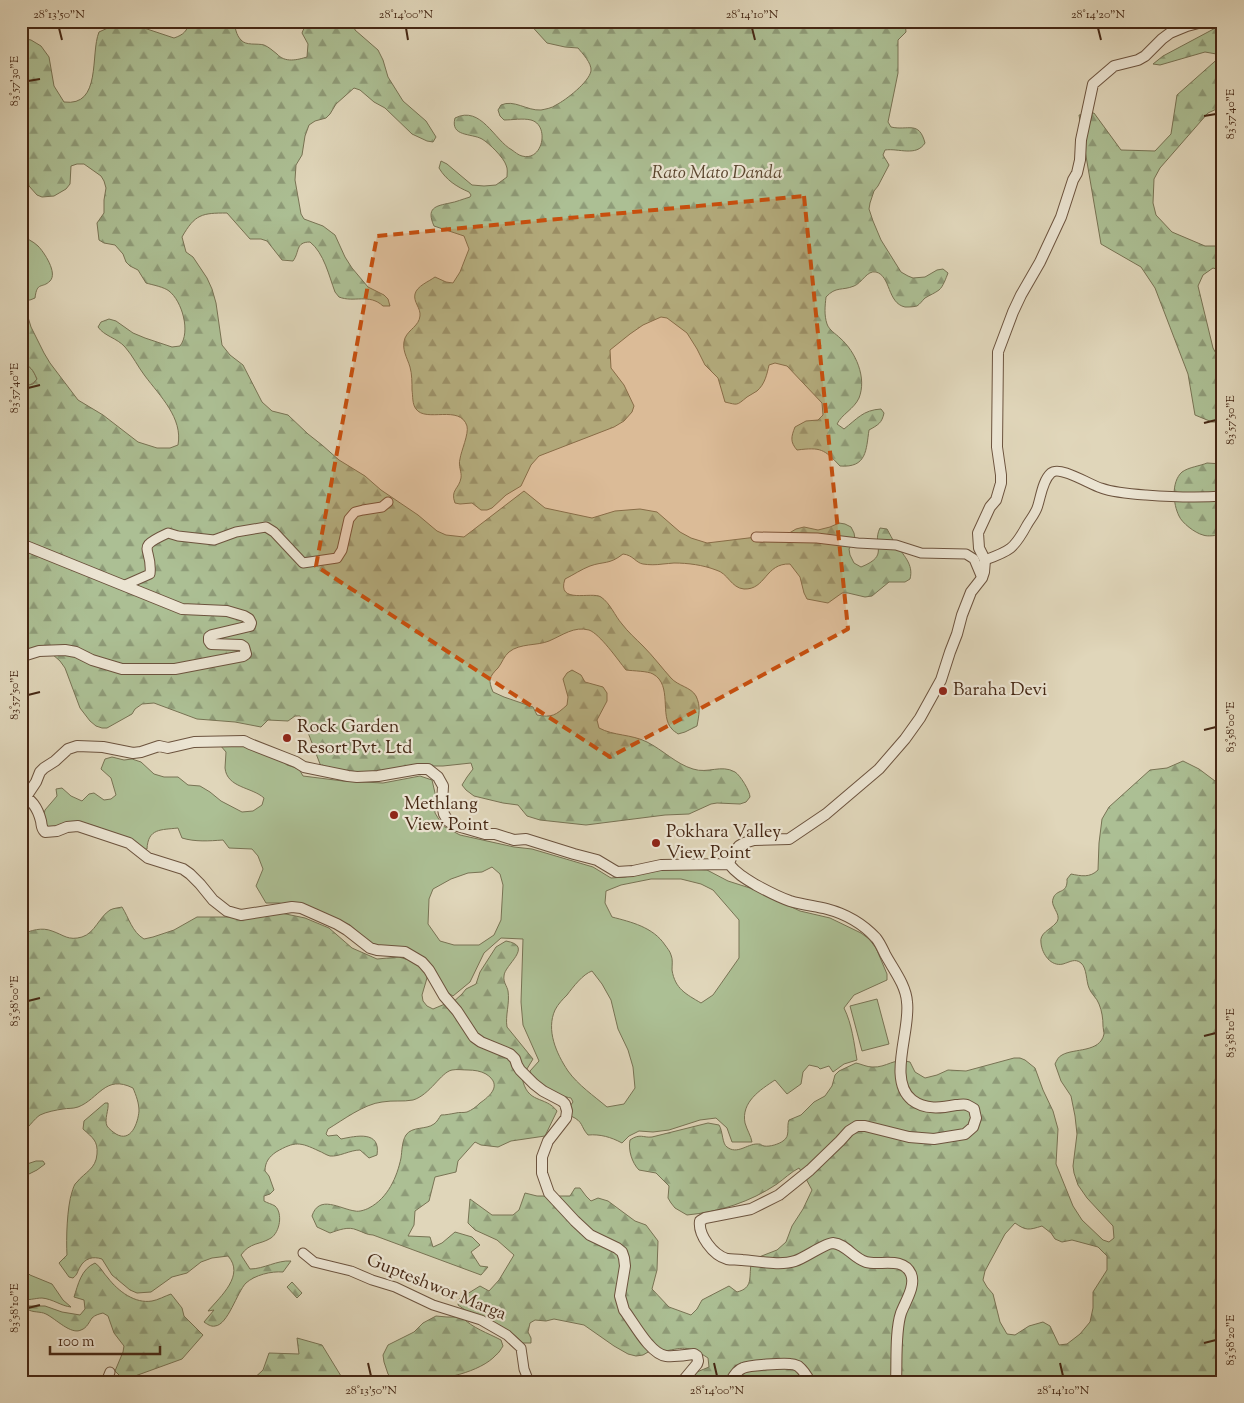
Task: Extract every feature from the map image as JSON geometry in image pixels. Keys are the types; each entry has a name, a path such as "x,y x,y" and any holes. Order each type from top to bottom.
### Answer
{"street":[{"path":"729,864 732,855 739,846 754,840 789,839 817,822 885,763 916,724 940,680 971,592 982,578 984,572 985,560 979,548 978,533 990,507 996,500 1001,483 997,446 998,352 1012,312 1040,262 1061,217 1073,180 1078,173 1081,140 1093,84 1114,66 1138,60 1170,33 1206,21"},
{"path":"985,560 1011,549 1019,540 1035,513 1046,481 1051,473 1055,471 1065,472 1101,488 1126,494 1188,498 1223,496"},
{"path":"125,585 150,574 151,563 146,552 148,545 152,540 168,533 214,540 236,532 266,527 274,532 303,563 336,558 342,550 349,519 355,512 382,507 388,502"},
{"path":"756,537 817,538 858,544 896,545 921,553 966,554 974,559 982,578"},
{"path":"21,544 182,609 227,611 244,616 251,623 250,626 209,637 211,644 241,645 244,647 246,654 243,656 175,669 122,670 92,660 76,652 65,650 39,651 21,658"},
{"path":"682,1382 697,1364 697,1356 694,1354 668,1356 656,1352 624,1310 620,1291 625,1266 622,1252 590,1235 549,1193 542,1172 542,1157 548,1141 566,1118 565,1104 534,1084 520,1070 515,1059 510,1054 481,1042 474,1037 457,1011 444,996 430,970 422,962 405,952 370,948 337,924 301,908 292,907 241,915 227,911 213,900 190,874 182,869 148,858 128,843 78,826 45,832 41,828 41,820 34,804 24,796 44,768 68,749 77,746 137,753 159,746 168,748 194,742 244,741 304,767 348,776 378,776 428,769 442,783 443,810 448,821 454,825 514,840 526,839 597,860 617,872 633,871 661,865 729,864 742,876 771,893 790,901 827,909 850,917 864,926 881,944 907,999 908,1010 901,1055 900,1082 905,1093 915,1102 928,1107 935,1108 966,1104 974,1109 976,1118 973,1127 966,1134 934,1139 909,1137 865,1126 857,1126 849,1131 810,1170 779,1195 751,1209 705,1218 700,1221 699,1227 708,1244 719,1255 728,1259 764,1263 795,1261 832,1243 844,1247 864,1261 902,1264 907,1268 912,1280 900,1315 896,1382"},
{"name":"Gupteshwor Marga","path":"303,1254 314,1262 351,1271 395,1287 433,1305 480,1320 507,1334 521,1348 524,1369 529,1382"},
{"path":"730,1382 737,1371 752,1365 791,1364 804,1372 810,1382"},
{"path":"106,1382 110,1372"}],"highlighted area":[{"path":"804,196 848,629 610,757 316,566 377,236"}],"green space":[{"path":"189,21 234,21 239,38 243,42 264,45 280,57 291,60 307,57 308,44 302,33 309,23 313,21 351,21 354,24 355,30 378,50 388,77 403,101 426,121 436,137 433,142 412,134 385,108 374,102 360,90 354,88 336,104 326,118 309,125 302,155 296,165 295,180 301,214 304,219 323,226 335,235 352,268 368,287 388,299 390,306 383,306 378,302 367,299 345,299 339,297 335,292 319,252 310,242 305,242 300,246 293,261 282,260 267,241 250,239 227,213 200,216 195,219 182,237 186,252 193,257 212,289 222,345 230,355 243,365 262,402 272,411 288,415 339,460 365,476 437,531 446,535 464,537 524,491 545,508 592,518 615,511 640,509 657,512 680,532 707,543 765,536 781,538 796,529 804,527 818,530 839,523 845,524 851,527 855,539 849,549 850,555 854,563 861,567 870,563 878,554 877,540 880,528 887,529 909,564 910,579 905,582 889,582 872,596 865,597 842,593 828,603 807,599 800,577 790,564 775,568 757,585 744,589 736,586 724,574 711,568 685,563 643,564 623,554 610,561 587,567 565,579 564,587 570,595 601,597 610,606 624,627 671,678 694,693 699,707 697,726 685,732 678,734 672,730 668,723 663,685 659,679 651,673 626,670 603,642 589,630 573,630 544,643 513,649 506,655 491,676 490,684 493,692 533,707 537,715 550,716 567,705 568,697 563,679 572,670 581,675 585,682 603,687 607,693 607,701 597,720 599,728 647,742 681,764 693,769 725,769 735,772 748,791 750,797 746,802 740,804 711,804 689,814 665,815 586,825 540,820 527,816 518,805 474,796 466,790 462,785 473,769 471,763 424,766 376,774 326,770 320,764 300,716 295,716 288,721 268,720 261,727 235,722 197,719 154,703 142,704 132,714 107,728 102,728 90,721 80,708 65,668 60,661 45,651 21,650 21,387 33,384 37,379 31,369 21,363 21,294 31,327 44,353 78,400 103,415 138,442 157,448 170,448 178,445 179,435 174,417 142,373 131,354 118,341 98,327 101,322 109,319 116,321 133,333 172,347 180,346 185,333 185,325 178,302 169,291 146,283 138,270 126,262 123,254 115,245 99,240 97,223 104,213 106,188 101,176 84,164 77,164 71,166 70,184 66,189 54,196 42,197 37,195 29,186 21,155 21,38 31,40 41,46 49,57 54,86 64,102 76,101 84,96 89,88 99,32 110,27 141,27 174,38 185,32"},
{"name":"Rato Mato Danda","path":"527,21 905,21 906,32 898,40 898,73 888,122 891,127 912,128 920,131 925,143 917,150 912,151 885,150 883,155 889,165 874,191 869,209 881,240 901,272 913,278 925,277 937,270 943,269 948,273 940,289 925,298 917,306 905,307 899,305 881,274 876,272 870,273 854,286 836,290 826,297 825,314 827,324 851,350 861,374 862,382 857,402 837,424 844,429 869,411 881,409 884,413 879,423 869,430 866,451 856,464 840,466 822,450 797,450 792,439 795,427 806,421 818,420 823,415 822,403 787,366 775,363 769,365 764,382 757,391 737,404 725,402 718,378 705,365 687,333 667,318 661,317 643,325 610,350 611,368 624,385 634,406 632,412 624,421 614,427 539,456 531,465 521,486 506,495 492,508 481,510 472,503 455,503 454,492 461,478 460,462 467,426 457,416 421,413 416,409 413,400 411,370 405,353 404,342 419,319 420,313 415,300 416,291 420,286 435,277 453,283 460,272 469,249 464,236 434,226 432,220 431,215 436,207 470,197 471,195 448,180 439,168 441,161 472,185 496,185 507,177 505,162 492,147 482,139 458,131 454,124 455,118 464,115 472,116 480,120 505,145 519,155 529,156 535,154 542,142 541,129 537,123 521,119 504,120 498,110 501,105 511,103 536,110 551,108 582,85 591,71 590,65 578,48 547,43"},
{"path":"1223,24 1223,106 1208,113 1160,168 1154,179 1153,203 1156,215 1172,232 1205,246 1223,246 1223,271 1213,268 1203,275 1198,286 1213,348 1223,366 1223,422 1212,422 1195,415 1188,374 1155,288 1141,267 1101,244 1079,115 1094,113 1121,150 1155,151 1171,134 1177,95 1222,55 1205,52 1160,65 1153,64 1163,56"},
{"path":"21,234 41,249 47,258 52,273 50,281 39,287 35,298 30,300 24,300 21,294"},
{"path":"21,363 31,369 37,379 30,385 21,387"},
{"path":"1207,463 1223,464 1222,535 1205,536 1193,530 1181,519 1175,505 1174,493 1178,476 1185,470"},
{"path":"220,745 241,745 277,757 287,765 299,769 303,776 343,781 383,783 420,776 432,780 435,793 435,813 443,826 460,835 532,849 593,867 611,878 625,877 663,868 707,870 728,881 753,889 800,911 830,918 861,933 876,948 887,974 887,980 854,995 844,1008 851,1027 857,1060 844,1064 833,1072 829,1066 820,1069 809,1065 803,1072 801,1084 787,1094 775,1080 763,1088 753,1097 746,1109 745,1123 752,1142 732,1142 727,1128 716,1118 700,1120 669,1130 639,1131 629,1136 622,1143 605,1136 588,1135 580,1122 571,1116 570,1106 573,1102 571,1098 547,1089 532,1076 530,1071 539,1061 523,1025 521,1002 523,939 501,938 484,953 470,982 453,996 442,989 434,968 424,958 381,948 369,942 350,925 321,912 279,903 266,903 256,886 263,869 258,856 252,849 229,848 223,840 197,841 182,838 178,828 157,831 150,837 147,849 143,850 137,844 87,824 71,822 54,827 41,825 45,810 57,796 56,789 62,788 71,796 82,801 89,794 94,793 104,800 111,799 116,795 111,778 101,769 105,759 112,757 141,762 154,774 164,777 178,777 188,785 200,786 221,801 242,812 253,811 262,805 264,798 230,780 225,768 226,752","holes":["492,867 500,874 503,885 501,920 494,935 479,945 454,945 440,941 428,924 429,899 433,889 451,879 468,873 482,872","651,879 681,879 701,884 713,890 739,920 739,958 713,995 701,1003 686,994 673,977 671,954 660,939 641,926 612,917 605,903 606,891 621,885","592,971 611,1000 618,1029 628,1050 633,1067 635,1088 624,1104 607,1107 581,1086 568,1071 556,1049 552,1033 552,1018 555,1010 575,985"]},
{"path":"1183,761 1199,769 1223,787 1223,1382 690,1382 692,1374 709,1367 708,1358 690,1349 680,1348 660,1352 655,1348 643,1355 636,1356 614,1346 584,1325 554,1319 546,1321 535,1320 530,1323 528,1332 531,1343 523,1343 513,1334 458,1305 459,1299 480,1286 489,1291 499,1280 514,1255 497,1240 475,1230 468,1223 470,1199 492,1215 513,1215 519,1210 525,1193 537,1196 570,1196 575,1188 580,1188 591,1201 598,1198 608,1201 635,1221 646,1225 658,1241 657,1270 652,1289 669,1307 691,1315 702,1300 729,1286 737,1292 746,1288 749,1282 751,1264 759,1257 777,1250 786,1242 792,1226 812,1190 799,1168 777,1184 745,1201 722,1209 687,1215 675,1208 671,1203 668,1198 669,1186 656,1173 639,1170 630,1152 630,1140 641,1136 652,1137 708,1123 719,1125 725,1145 731,1149 738,1150 753,1144 772,1146 787,1137 789,1120 801,1115 814,1102 825,1096 832,1086 835,1075 856,1063 868,1067 877,1067 899,1061 910,1062 915,1072 925,1078 948,1070 966,1071 1014,1058 1025,1060 1035,1068 1053,1111 1058,1129 1056,1164 1073,1206 1082,1220 1103,1240 1109,1242 1114,1238 1113,1226 1087,1198 1078,1185 1074,1173 1073,1166 1077,1134 1075,1116 1071,1096 1061,1081 1055,1064 1062,1055 1092,1047 1102,1040 1104,1034 1102,1012 1089,988 1083,965 1077,961 1063,964 1051,962 1043,951 1041,940 1043,934 1058,920 1053,899 1057,893 1066,887 1067,879 1071,874 1089,875 1098,870 1102,819 1109,807 1150,770 1167,768","holes":["1015,1223 1025,1229 1042,1226 1055,1239 1062,1242 1072,1240 1098,1247 1107,1256 1107,1270 1093,1292 1093,1308 1090,1322 1080,1334 1067,1344 1059,1345 1050,1326 1043,1322 1029,1326 1015,1335 1007,1334 1000,1322 993,1294 983,1280 985,1271 1005,1234"]},
{"path":"122,907 134,929 144,939 174,930 197,917 246,917 281,913 305,918 329,928 352,948 377,959 399,957 419,963 425,969 427,978 422,995 423,1001 433,1009 445,1004 451,1004 466,989 476,984 480,972 496,947 506,941 514,943 518,947 516,956 504,976 508,989 507,1027 533,1059 522,1077 524,1086 532,1096 552,1106 557,1111 545,1136 511,1141 498,1147 481,1145 475,1142 458,1161 456,1172 435,1177 429,1201 415,1211 414,1225 408,1236 430,1237 433,1247 442,1243 455,1232 472,1237 480,1245 471,1252 480,1266 488,1267 481,1275 354,1229 343,1229 330,1233 317,1227 312,1216 315,1209 325,1204 362,1211 376,1204 394,1180 401,1158 402,1146 409,1132 431,1126 441,1115 469,1111 491,1094 494,1082 486,1074 475,1070 452,1070 425,1093 413,1100 375,1103 328,1129 326,1134 328,1136 337,1135 341,1139 360,1136 371,1138 377,1147 377,1155 369,1158 360,1150 330,1156 302,1144 293,1144 271,1156 265,1171 274,1190 264,1196 264,1201 275,1206 279,1213 280,1218 277,1231 271,1238 248,1248 241,1255 250,1269 291,1261 283,1272 263,1274 246,1283 220,1324 212,1326 204,1322 214,1310 208,1311 225,1292 233,1278 233,1263 228,1256 212,1258 201,1262 187,1273 172,1277 151,1292 137,1293 130,1290 112,1275 102,1259 99,1258 87,1260 82,1264 75,1277 69,1277 59,1263 67,1255 67,1223 70,1198 75,1184 95,1163 97,1154 97,1146 94,1140 83,1129 84,1121 105,1103 108,1103 107,1126 116,1134 126,1136 133,1130 139,1111 133,1088 123,1084 116,1084 103,1089 78,1107 40,1115 21,1135 21,935 33,930 44,929 70,938 82,937 94,929 110,910"},
{"path":"877,999 889,1044 862,1051 850,1006"},
{"path":"36,1161 43,1161 45,1164 21,1178 21,1166"},
{"path":"95,1263 117,1288 133,1298 152,1301 171,1294 182,1308 184,1316 203,1335 182,1359 124,1380 115,1371 124,1346 114,1333 108,1316 103,1313 96,1315 85,1328 77,1331 68,1328 46,1314 27,1309 29,1306 45,1306 62,1312 80,1315 85,1309 84,1300 74,1297 83,1273"},
{"path":"21,1266 30,1275 52,1284 63,1300 71,1307 46,1299 21,1299"},
{"path":"292,1282 302,1293 297,1298 287,1287"},
{"path":"436,1316 462,1317 475,1327 501,1340 503,1346 489,1361 471,1371 438,1379 417,1380 400,1377 392,1379 388,1374 383,1355 388,1345 414,1332 423,1323"},
{"path":"297,1338 322,1345 341,1376 351,1382 250,1382 263,1370 269,1353 299,1354"}],"place":[{"name":"Baraha Devi","path":"943,691"},
{"name":"Rock Garden Resort Pvt. Ltd","path":"287,738"},
{"name":"Methlang View Point","path":"394,815"},
{"name":"Pokhara Valley View Point","path":"656,843"}]}
